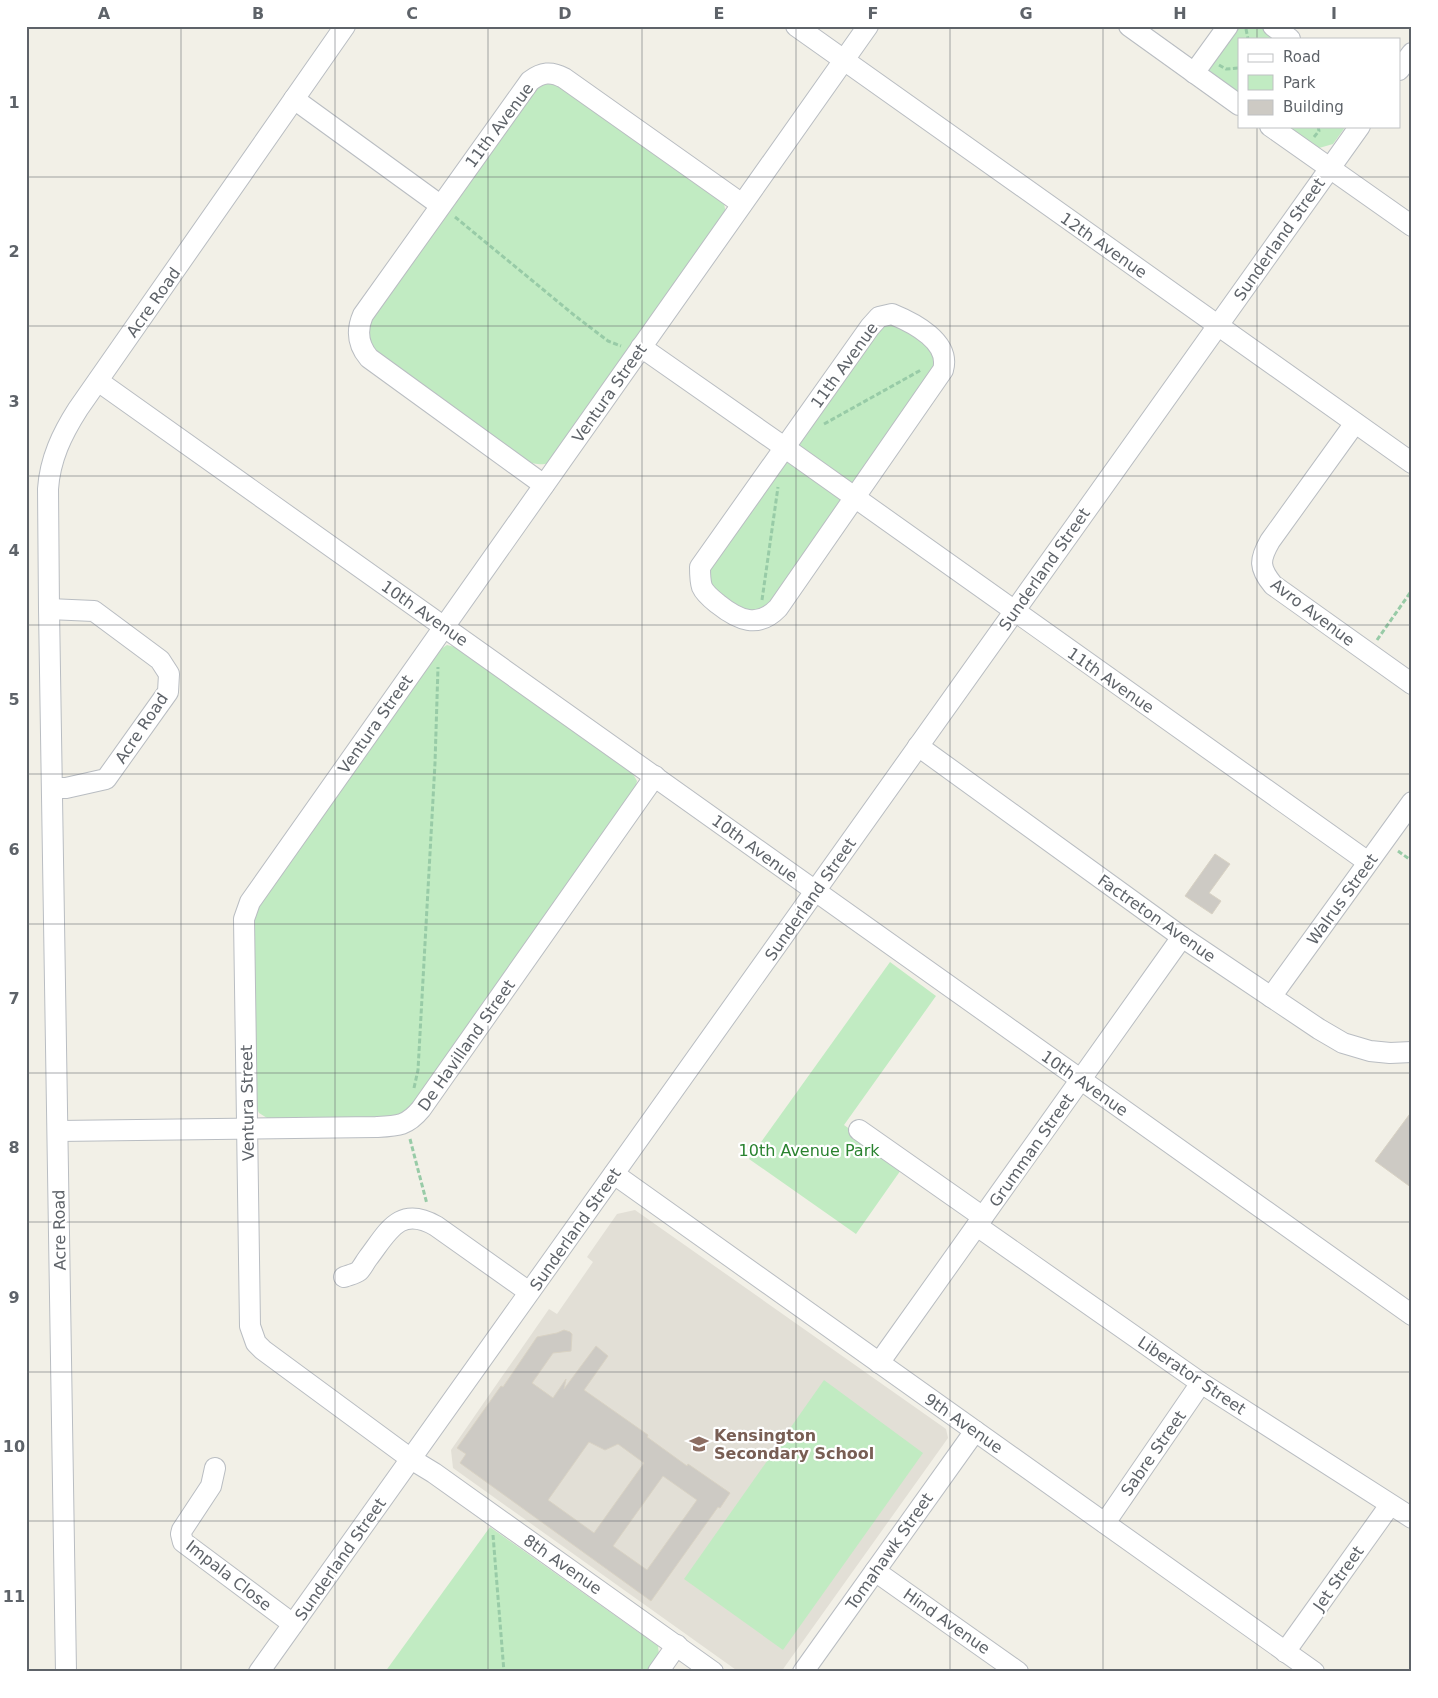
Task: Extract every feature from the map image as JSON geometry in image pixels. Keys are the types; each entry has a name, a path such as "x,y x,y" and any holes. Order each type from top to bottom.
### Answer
{"street":[{"name":"Acre Road","path":"66,1672 49,609 48,489 51,467 63,435 74,416 345,26"},
{"name":"12th Avenue","path":"796,26 1412,463"},
{"name":"Ventura Street","path":"411,1458 263,1350 256,1342 250,1326 244,928 246,910 439,633 868,26"},
{"path":"1129,26 1238,104"},
{"path":"1273,26 1289,38"},
{"path":"1194,73 1237,28"},
{"path":"1400,69 1412,53"},
{"name":"11th Avenue","path":"544,485 369,358 361,346 358,332 363,315 440,205 530,81 537,75 546,73 556,74 564,78 742,204"},
{"path":"294,99 440,205"},
{"path":"1273,128 1412,226"},
{"name":"Sunderland Street","path":"259,1672 1359,128"},
{"name":"11th Avenue","path":"892,314 906,319 938,343 945,363 943,370 854,497 773,614 759,620 737,617 711,599 702,587 700,567 870,326 879,317 892,314"},
{"name":"11th Avenue","path":"641,347 1368,862"},
{"name":"10th Avenue","path":"98,381 439,633 655,776 1412,1315"},
{"name":"Avro Avenue","path":"1355,423 1270,541 1261,561 1264,574 1273,585 1412,684"},
{"name":"Acre Road","path":"49,609 94,611 160,660 169,674 168,692 106,779 66,788 52,788"},
{"name":"Factreton Avenue","path":"918,746 1182,937 1319,1029 1343,1043 1370,1050 1390,1053 1412,1052"},
{"name":"De Havilland Street","path":"58,1131 376,1127 405,1124 422,1109 655,776"},
{"name":"Walrus Street","path":"1272,997 1412,802"},
{"name":"Grumman Street","path":"879,1363 1182,937"},
{"name":"Liberator Street","path":"859,1130 1201,1383 1412,1518"},
{"name":"9th Avenue","path":"614,1174 1314,1672"},
{"path":"344,1277 359,1271 394,1225 403,1220 416,1219 430,1222 530,1292"},
{"name":"Sabre Street","path":"1105,1523 1201,1383"},
{"name":"Tomahawk Street","path":"803,1672 975,1431"},
{"name":"8th Avenue","path":"411,1458 714,1672"},
{"name":"Impala Close","path":"215,1468 211,1486 183,1526 181,1534 183,1542 293,1624"},
{"name":"Jet Street","path":"1285,1652 1390,1505"},
{"name":"Hind Avenue","path":"875,1571 1018,1672"},
{"path":"658,1672 676,1646"}],"path":[{"path":"1237,28 1247,38"},
{"path":"1218,65 1226,69 1238,68"},
{"path":"440,205 608,341 630,349 641,347"},
{"path":"1368,653 1412,590"},
{"path":"412,1097 418,1070 435,773 439,633"},
{"path":"405,1124 428,1209"},
{"path":"493,1515 492,1528 504,1672"}],"shaded area":[{"name":"Kensington Secondary School","path":"635,1210 946,1429 948,1438 781,1672 739,1672 453,1468 451,1450 549,1309 557,1314 593,1262 587,1257 617,1214"}],"green space":[{"path":"1234,26 1264,26 1281,38 1238,38 1238,94 1210,74 1208,70"},
{"path":"552,81 724,203 726,215 550,463 538,464 527,461 373,351 365,330 537,86"},
{"path":"1285,128 1345,128 1333,144 1319,148"},
{"path":"892,314 944,357 767,617 711,599 706,557"},
{"path":"447,645 462,649 629,767 637,781 633,798 417,1103 401,1118 272,1121 259,1113 253,1101 253,910 435,653"},
{"name":"10th Avenue Park","path":"890,962 936,996 844,1125 903,1167 856,1234 749,1159"},
{"path":"824,1380 923,1453 783,1650 684,1579"},
{"path":"490,1527 658,1646 659,1655 651,1672 385,1672"}],"building":[{"path":"1215,854 1230,864 1209,893 1221,901 1212,914 1185,896"},
{"path":"1412,1111 1412,1188 1375,1161"},
{"path":"564,1330 572,1334 571,1351 553,1353 532,1383 553,1398 566,1379 564,1389 596,1346 608,1356 584,1390 648,1435 647,1437 687,1466 688,1464 730,1493 651,1601 460,1463 466,1454 457,1448 501,1386 503,1387 537,1337","holes":["589,1442 605,1450 618,1444 644,1463 594,1533 548,1500","663,1476 697,1500 647,1570 613,1546"]}],"place":[{"name":"Kensington Secondary School","path":"699,1444"}]}
